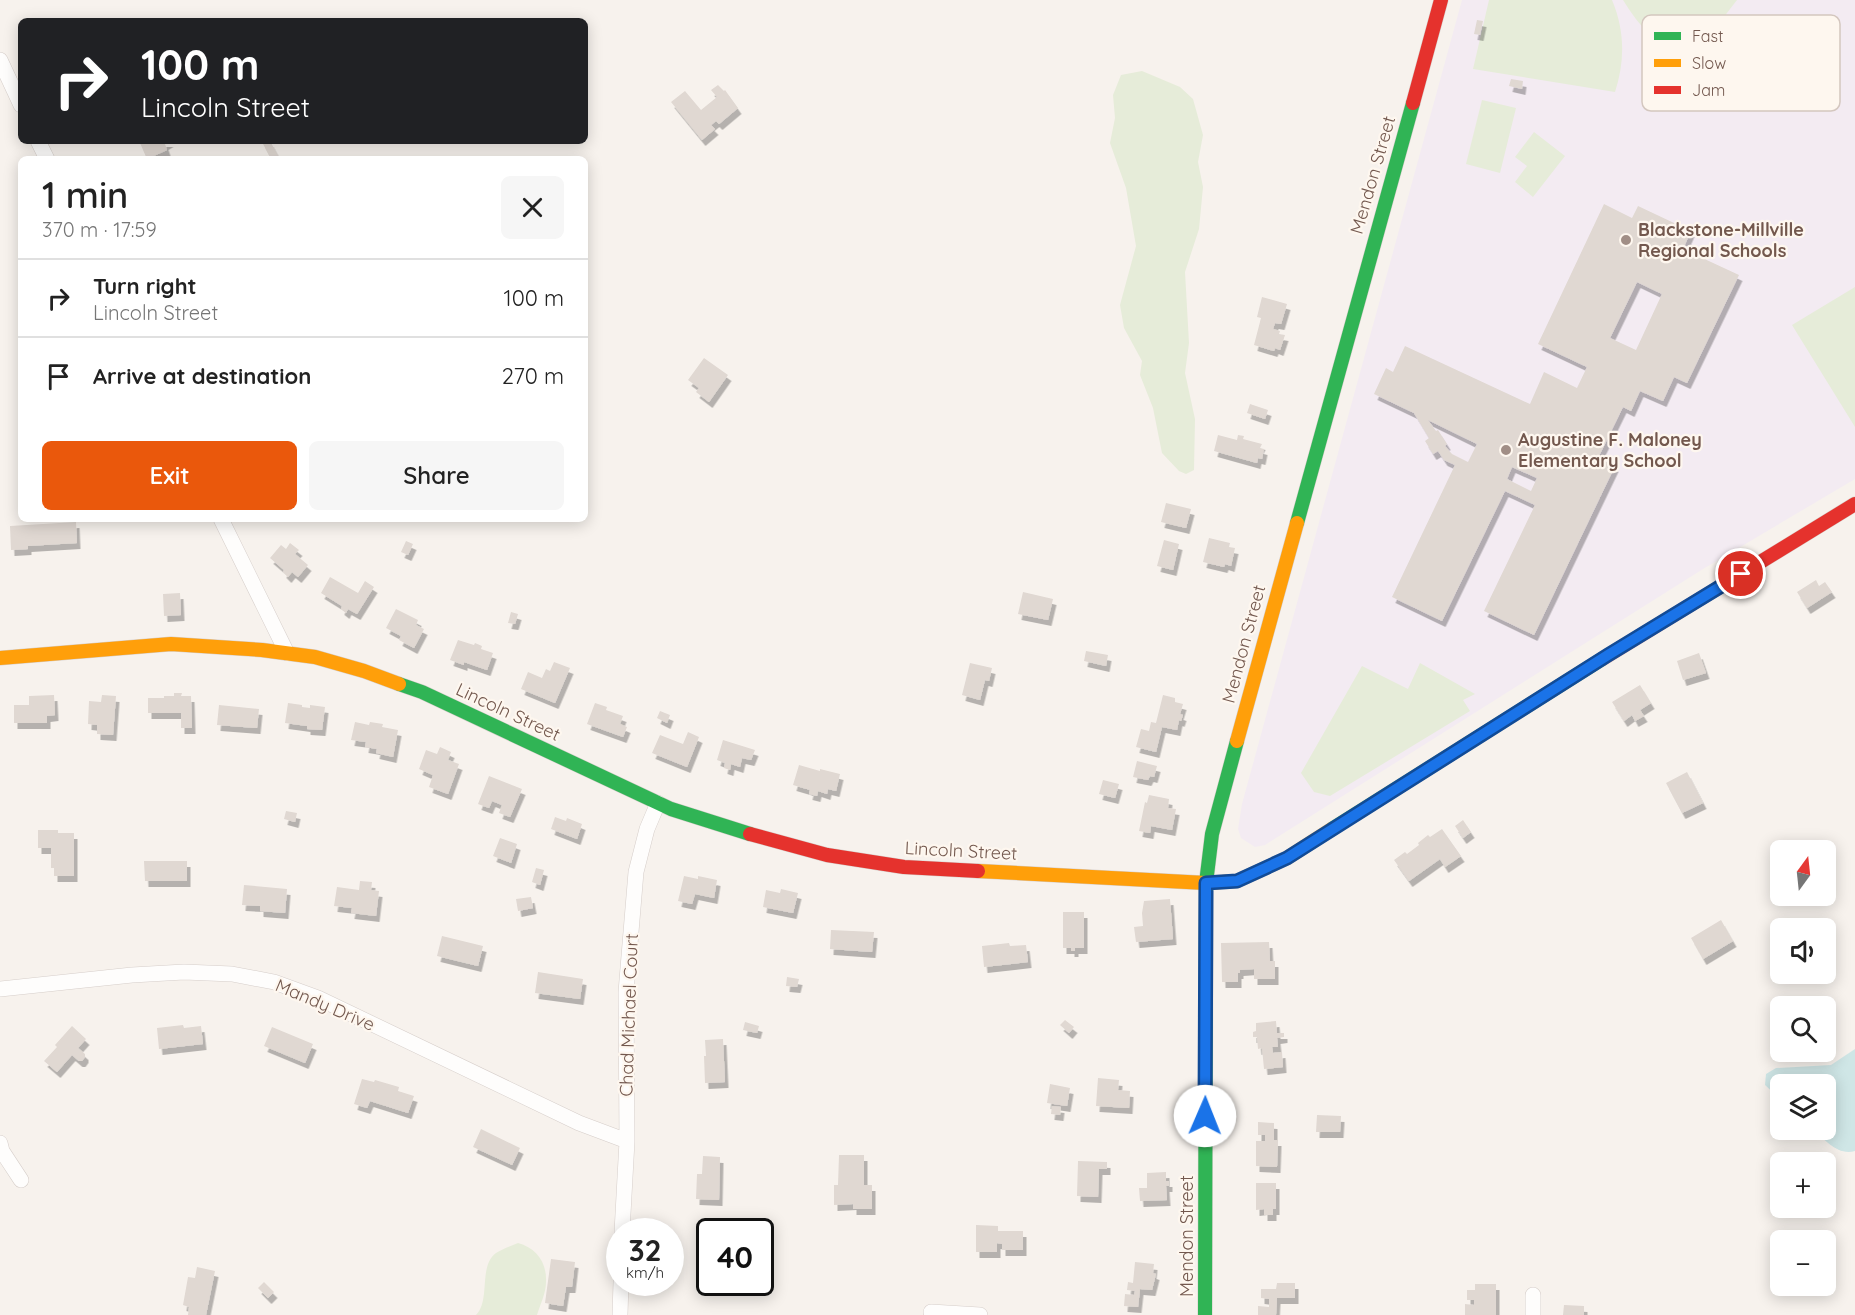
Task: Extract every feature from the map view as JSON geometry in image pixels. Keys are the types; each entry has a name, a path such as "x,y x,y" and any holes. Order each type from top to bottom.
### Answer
{"main road":[{"name":"Mendon Street","path":"1205,1315 1206,883 1212,834 1441,0"},
{"name":"Lincoln Street","path":"0,658 171,644 287,653 348,666 422,692 687,815 770,841 826,855 904,867 1206,883 1237,881 1287,858 1608,655 1855,504"}],"street":[{"path":"0,60 18,99"},
{"path":"222,522 287,653"},
{"name":"Chad Michael Court","path":"623,1218 627,1141 626,992 636,872 646,829 658,803"},
{"name":"Mandy Drive","path":"0,989 184,972 232,974 274,982 318,998 579,1123 627,1141"},
{"path":"0,1143 2,1151 21,1180"},
{"path":"1533,1295 1533,1315"},
{"path":"620,1315 621,1296"},
{"path":"932,1312 980,1315"}],"shaded area":[{"name":"Blackstone-Millville Regional Schools","path":"1462,0 1855,0 1855,479 1703,569 1265,845 1255,847 1241,838 1238,829 1242,804"},
{"path":"1855,1049 1855,1151 1837,1149 1825,1140 1836,1140 1836,1074 1770,1074 1770,1090 1765,1085 1766,1074 1776,1068 1831,1065"}],"green space":[{"path":"1489,0 1612,0 1619,23 1622,46 1621,69 1615,92 1473,69"},
{"path":"1623,0 1737,0 1725,15 1642,15 1642,26"},
{"path":"1142,71 1180,87 1193,99 1203,135 1198,162 1203,187 1199,229 1185,272 1189,343 1185,373 1195,419 1194,470 1186,474 1179,471 1162,453 1153,408 1140,375 1142,361 1124,328 1120,305 1136,246 1126,188 1110,143 1115,118 1113,95 1121,75"},
{"path":"1482,100 1516,108 1500,173 1466,164"},
{"path":"1534,132 1565,156 1533,197 1515,182 1527,166 1515,157"},
{"path":"1855,287 1855,427 1792,325"},
{"path":"1420,663 1475,694 1463,700 1470,711 1330,796 1314,792 1301,773 1362,666 1408,689"},
{"path":"518,1243 535,1252 545,1268 546,1286 537,1315 476,1315 483,1301 487,1266 491,1259 496,1253"}],"building":[{"path":"1477,20 1483,21 1480,35 1474,34"},
{"path":"1511,79 1523,81 1522,89 1509,86"},
{"path":"718,85 725,90 738,108 719,124 716,121 711,125 715,129 702,140 671,102 685,91 701,110 717,97 711,90"},
{"path":"140,144 165,144 167,150 154,156 146,156"},
{"path":"263,144 272,144 278,156 269,156"},
{"path":"1604,204 1632,218 1638,206 1691,231 1683,249 1739,275 1687,383 1674,377 1663,401 1640,391 1631,411 1623,407 1598,458 1615,466 1534,635 1484,611 1535,505 1505,491 1442,621 1392,597 1455,465 1444,460 1438,451 1433,454 1425,441 1429,438 1414,413 1374,394 1386,368 1393,372 1405,346 1530,404 1544,372 1577,388 1587,367 1538,344","holes":["1637,282 1662,294 1636,350 1610,338","1428,420 1477,444 1468,462 1452,454 1445,446 1447,444 1438,430 1436,431","1512,467 1537,478 1531,491 1507,479"]},
{"path":"1262,297 1287,304 1281,324 1275,323 1273,329 1285,335 1280,350 1275,348 1274,351 1254,345 1261,318 1257,317"},
{"path":"704,358 728,375 709,402 696,392 699,388 688,380"},
{"path":"1250,404 1268,410 1265,419 1247,413"},
{"path":"1218,435 1237,440 1238,435 1244,436 1243,439 1262,444 1260,448 1264,449 1262,459 1258,458 1257,463 1214,451"},
{"path":"1166,503 1191,509 1186,528 1161,522"},
{"path":"76,522 77,543 28,546 28,549 11,550 10,526"},
{"path":"1209,538 1230,543 1229,547 1235,548 1231,566 1225,564 1224,567 1203,562"},
{"path":"1164,540 1179,544 1173,570 1157,566"},
{"path":"406,541 413,544 408,555 401,552"},
{"path":"290,543 299,550 295,554 308,565 298,577 292,572 288,577 283,572 284,570 270,558 281,545 286,549"},
{"path":"330,577 358,593 365,581 374,587 357,614 348,609 346,613 341,609 342,606 321,593"},
{"path":"1816,580 1819,586 1825,582 1832,592 1807,608 1797,592"},
{"path":"1023,592 1053,599 1048,620 1018,614"},
{"path":"180,593 181,615 164,616 163,594"},
{"path":"396,609 418,620 416,625 424,629 414,648 399,640 401,636 386,628"},
{"path":"511,612 518,614 515,624 508,623"},
{"path":"458,640 474,645 475,643 482,646 481,649 493,653 487,670 450,660"},
{"path":"1086,651 1108,655 1106,666 1084,661"},
{"path":"1699,653 1706,673 1683,680 1677,661"},
{"path":"554,662 570,668 555,703 521,689 528,672 542,678 546,669 550,671"},
{"path":"970,663 992,668 989,681 985,680 980,700 962,695"},
{"path":"1640,685 1651,703 1640,710 1644,716 1635,721 1632,715 1624,721 1612,702"},
{"path":"174,693 191,696 192,728 181,728 181,713 148,713 148,698 164,698 164,696 174,696"},
{"path":"54,695 55,715 47,716 47,723 14,723 14,705 29,705 29,696"},
{"path":"102,695 116,696 113,735 97,734 97,725 88,724 89,701 101,702"},
{"path":"1163,695 1175,698 1175,702 1183,704 1180,714 1183,715 1181,721 1179,720 1177,730 1162,727 1156,752 1136,747 1141,729 1149,731 1151,722 1156,723"},
{"path":"288,703 310,708 310,705 325,707 322,730 307,729 307,726 285,723"},
{"path":"595,703 623,716 620,724 627,727 623,737 587,724"},
{"path":"219,705 259,709 257,728 217,725"},
{"path":"660,711 670,715 667,723 657,718"},
{"path":"355,722 369,725 370,722 383,724 382,727 398,730 393,757 376,753 377,749 365,747 366,742 351,740"},
{"path":"688,732 699,737 687,767 652,753 660,735 683,744"},
{"path":"723,740 755,750 751,760 742,758 740,767 731,764 730,770 724,768 725,763 717,760"},
{"path":"440,747 451,752 448,760 459,764 448,794 429,787 433,775 419,769 426,750 437,754"},
{"path":"1137,761 1157,766 1154,777 1150,776 1148,780 1133,777"},
{"path":"799,765 840,774 836,791 828,789 827,794 818,791 817,796 809,794 810,790 793,785"},
{"path":"1687,772 1703,803 1682,813 1666,783"},
{"path":"489,776 522,789 510,817 499,813 502,805 492,801 489,808 478,804"},
{"path":"1103,780 1119,784 1115,798 1099,794"},
{"path":"1149,795 1169,799 1168,808 1176,809 1172,830 1151,826 1150,833 1139,831 1145,802 1147,803"},
{"path":"286,811 297,813 295,822 284,819"},
{"path":"555,817 566,821 567,818 582,824 577,839 551,829"},
{"path":"1463,820 1471,832 1463,838 1455,826"},
{"path":"1442,829 1461,856 1445,867 1440,859 1409,881 1394,860 1405,852 1407,854 1428,835 1430,837"},
{"path":"38,830 74,833 74,876 54,876 54,868 51,868 51,848 38,848"},
{"path":"500,838 517,844 511,863 493,856"},
{"path":"144,861 187,861 187,881 145,881"},
{"path":"536,868 544,870 540,885 532,882"},
{"path":"684,876 717,880 714,898 695,894 692,904 678,901"},
{"path":"360,881 372,882 371,890 379,891 376,916 351,913 352,908 334,906 337,887 359,890"},
{"path":"244,885 287,889 285,913 260,911 260,906 242,905"},
{"path":"781,889 798,893 793,913 763,907 766,890 780,893"},
{"path":"531,897 533,908 518,911 516,899"},
{"path":"1170,899 1173,939 1136,942 1134,927 1143,926 1144,901"},
{"path":"1063,912 1084,912 1084,948 1075,948 1075,951 1071,951 1071,948 1063,948"},
{"path":"1721,920 1733,941 1703,959 1691,938"},
{"path":"831,930 874,932 872,952 830,949"},
{"path":"442,936 483,946 478,966 437,956"},
{"path":"1269,942 1270,961 1275,961 1275,979 1254,979 1254,969 1240,970 1238,982 1222,982 1221,943"},
{"path":"1009,943 1010,946 1026,945 1028,962 984,967 982,946"},
{"path":"538,972 583,979 580,999 535,993"},
{"path":"787,977 799,979 797,987 786,986"},
{"path":"1065,1020 1074,1027 1069,1033 1060,1025"},
{"path":"1276,1021 1277,1033 1284,1033 1284,1037 1277,1038 1278,1047 1272,1047 1273,1053 1282,1052 1283,1067 1264,1069 1262,1048 1258,1049 1257,1037 1253,1037 1253,1032 1256,1031 1256,1023"},
{"path":"745,1022 759,1026 757,1033 743,1030"},
{"path":"183,1025 184,1028 201,1026 203,1044 159,1049 157,1028"},
{"path":"72,1026 86,1039 78,1048 85,1054 85,1057 79,1061 72,1055 57,1072 44,1061"},
{"path":"272,1027 313,1044 305,1063 264,1046"},
{"path":"723,1039 725,1082 705,1083 705,1040"},
{"path":"1098,1078 1119,1080 1118,1090 1130,1091 1129,1108 1096,1106"},
{"path":"362,1079 399,1087 398,1091 414,1096 408,1113 370,1101 367,1108 354,1104"},
{"path":"1050,1084 1070,1088 1067,1106 1047,1103"},
{"path":"1052,1106 1061,1107 1060,1115 1051,1114"},
{"path":"1317,1115 1341,1116 1340,1132 1316,1132"},
{"path":"1258,1122 1274,1123 1274,1140 1278,1140 1277,1167 1256,1166 1256,1141 1265,1141 1265,1135 1258,1135"},
{"path":"481,1129 520,1148 512,1165 473,1147"},
{"path":"839,1155 864,1155 864,1185 872,1185 872,1209 853,1209 853,1204 834,1205 834,1185 838,1185"},
{"path":"703,1156 720,1157 719,1200 696,1199 697,1174 702,1174"},
{"path":"1078,1161 1107,1162 1107,1169 1099,1169 1098,1197 1077,1196"},
{"path":"1166,1172 1166,1181 1169,1181 1169,1186 1166,1186 1167,1200 1140,1201 1139,1188 1147,1188 1147,1173"},
{"path":"1256,1183 1276,1183 1276,1209 1273,1209 1273,1215 1264,1215 1264,1209 1256,1210"},
{"path":"976,1225 998,1226 998,1231 1023,1231 1023,1250 1002,1250 1002,1244 997,1243 997,1252 976,1252"},
{"path":"551,1259 575,1262 572,1287 566,1287 563,1306 545,1303"},
{"path":"1135,1262 1154,1264 1153,1273 1156,1274 1152,1290 1140,1289 1138,1307 1124,1306 1125,1294 1134,1295 1135,1291 1127,1290 1128,1282 1133,1283"},
{"path":"197,1267 215,1271 206,1315 188,1315 189,1307 183,1305 188,1277 195,1278"},
{"path":"264,1282 274,1292 268,1298 258,1288"},
{"path":"1277,1283 1295,1283 1295,1298 1277,1298 1276,1315 1258,1315 1258,1306 1269,1307 1269,1299 1261,1298 1261,1289 1276,1289"},
{"path":"1475,1284 1496,1284 1496,1315 1465,1315 1465,1304 1474,1305 1474,1300 1467,1300 1467,1290 1475,1290"},
{"path":"1564,1305 1584,1306 1584,1315 1563,1315"}],"traffic: fast":[{"path":"1297,523 1413,103"},
{"path":"1332,829 1602,659"},
{"path":"399,684 422,692 671,809 750,834"},
{"path":"1205,1315 1206,883 1212,834 1237,741"}],"traffic: slow":[{"path":"1237,741 1297,523"},
{"path":"0,658 171,644 262,650 315,657 399,684"},
{"path":"978,871 1206,883 1237,881 1287,858 1332,829"}],"traffic: jam":[{"path":"1413,103 1441,0"},
{"path":"1602,659 1855,504"},
{"path":"750,834 827,855 904,867 978,871"}],"place":[{"name":"Blackstone-Millville Regional Schools","path":"1626,240"},
{"name":"Augustine F. Maloney Elementary School","path":"1506,450"}],"route":[{"path":"1205,1116 1206,883 1237,881 1287,858 1608,655 1741,574"}]}
